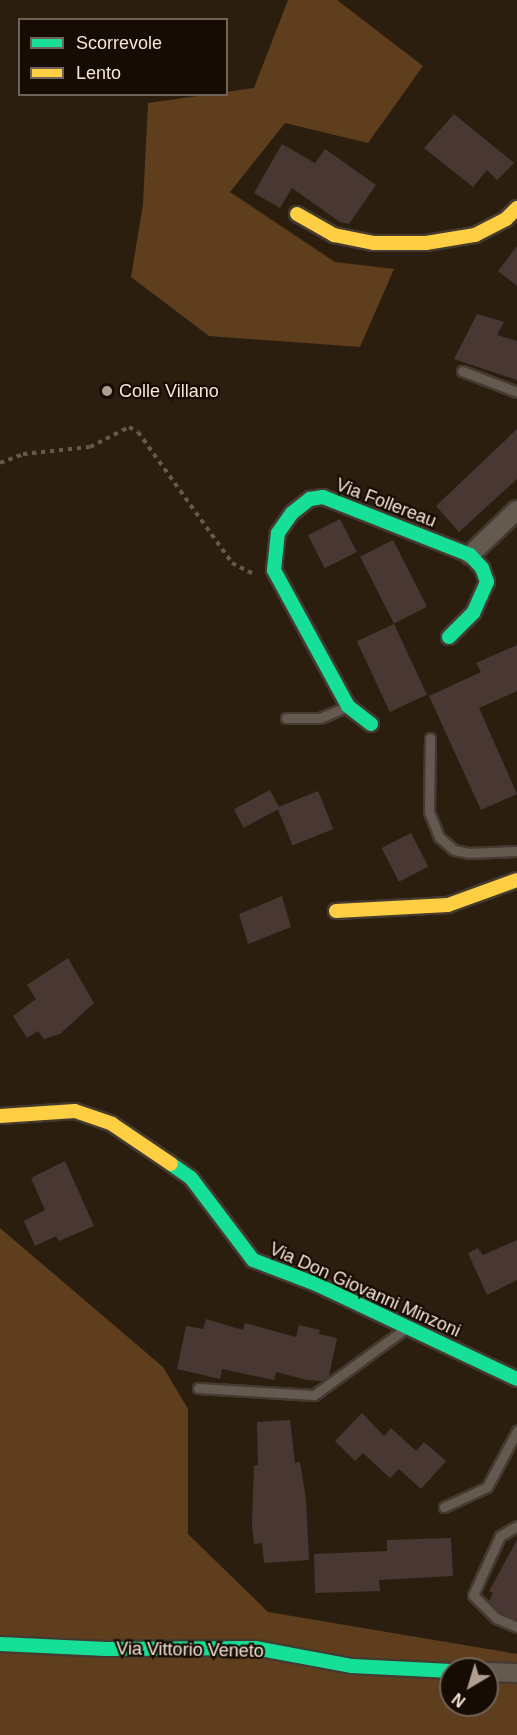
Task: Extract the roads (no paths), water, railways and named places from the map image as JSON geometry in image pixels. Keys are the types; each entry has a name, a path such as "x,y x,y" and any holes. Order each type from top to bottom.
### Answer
{"street":[{"path":"297,214 334,235 374,243 426,243 475,235 517,208"},
{"name":"Via Follereau","path":"348,706 274,570 278,533 309,500 323,497 470,555"},
{"path":"449,637 473,613 487,582 482,568 470,555 517,510"},
{"path":"348,706 371,724"},
{"path":"336,911 448,905 517,880"},
{"name":"Via Don Giovanni Minzoni","path":"0,1116 75,1111 112,1124 191,1178 253,1260 517,1378"},
{"name":"Via Vittorio Veneto","path":"0,1644 106,1649 255,1648 352,1666 439,1670"},
{"path":"499,1673 517,1674"}],"lane":[{"path":"462,371 517,392"},
{"path":"286,718 320,718 348,706"},
{"path":"430,738 429,812 439,837 454,850 469,853 517,851"},
{"path":"198,1388 314,1395 407,1328"},
{"path":"444,1507 487,1487 517,1431"},
{"path":"517,1526 500,1536 473,1595 496,1618 517,1627"}],"place":[{"name":"Colle Villano","path":"107,391"}]}
